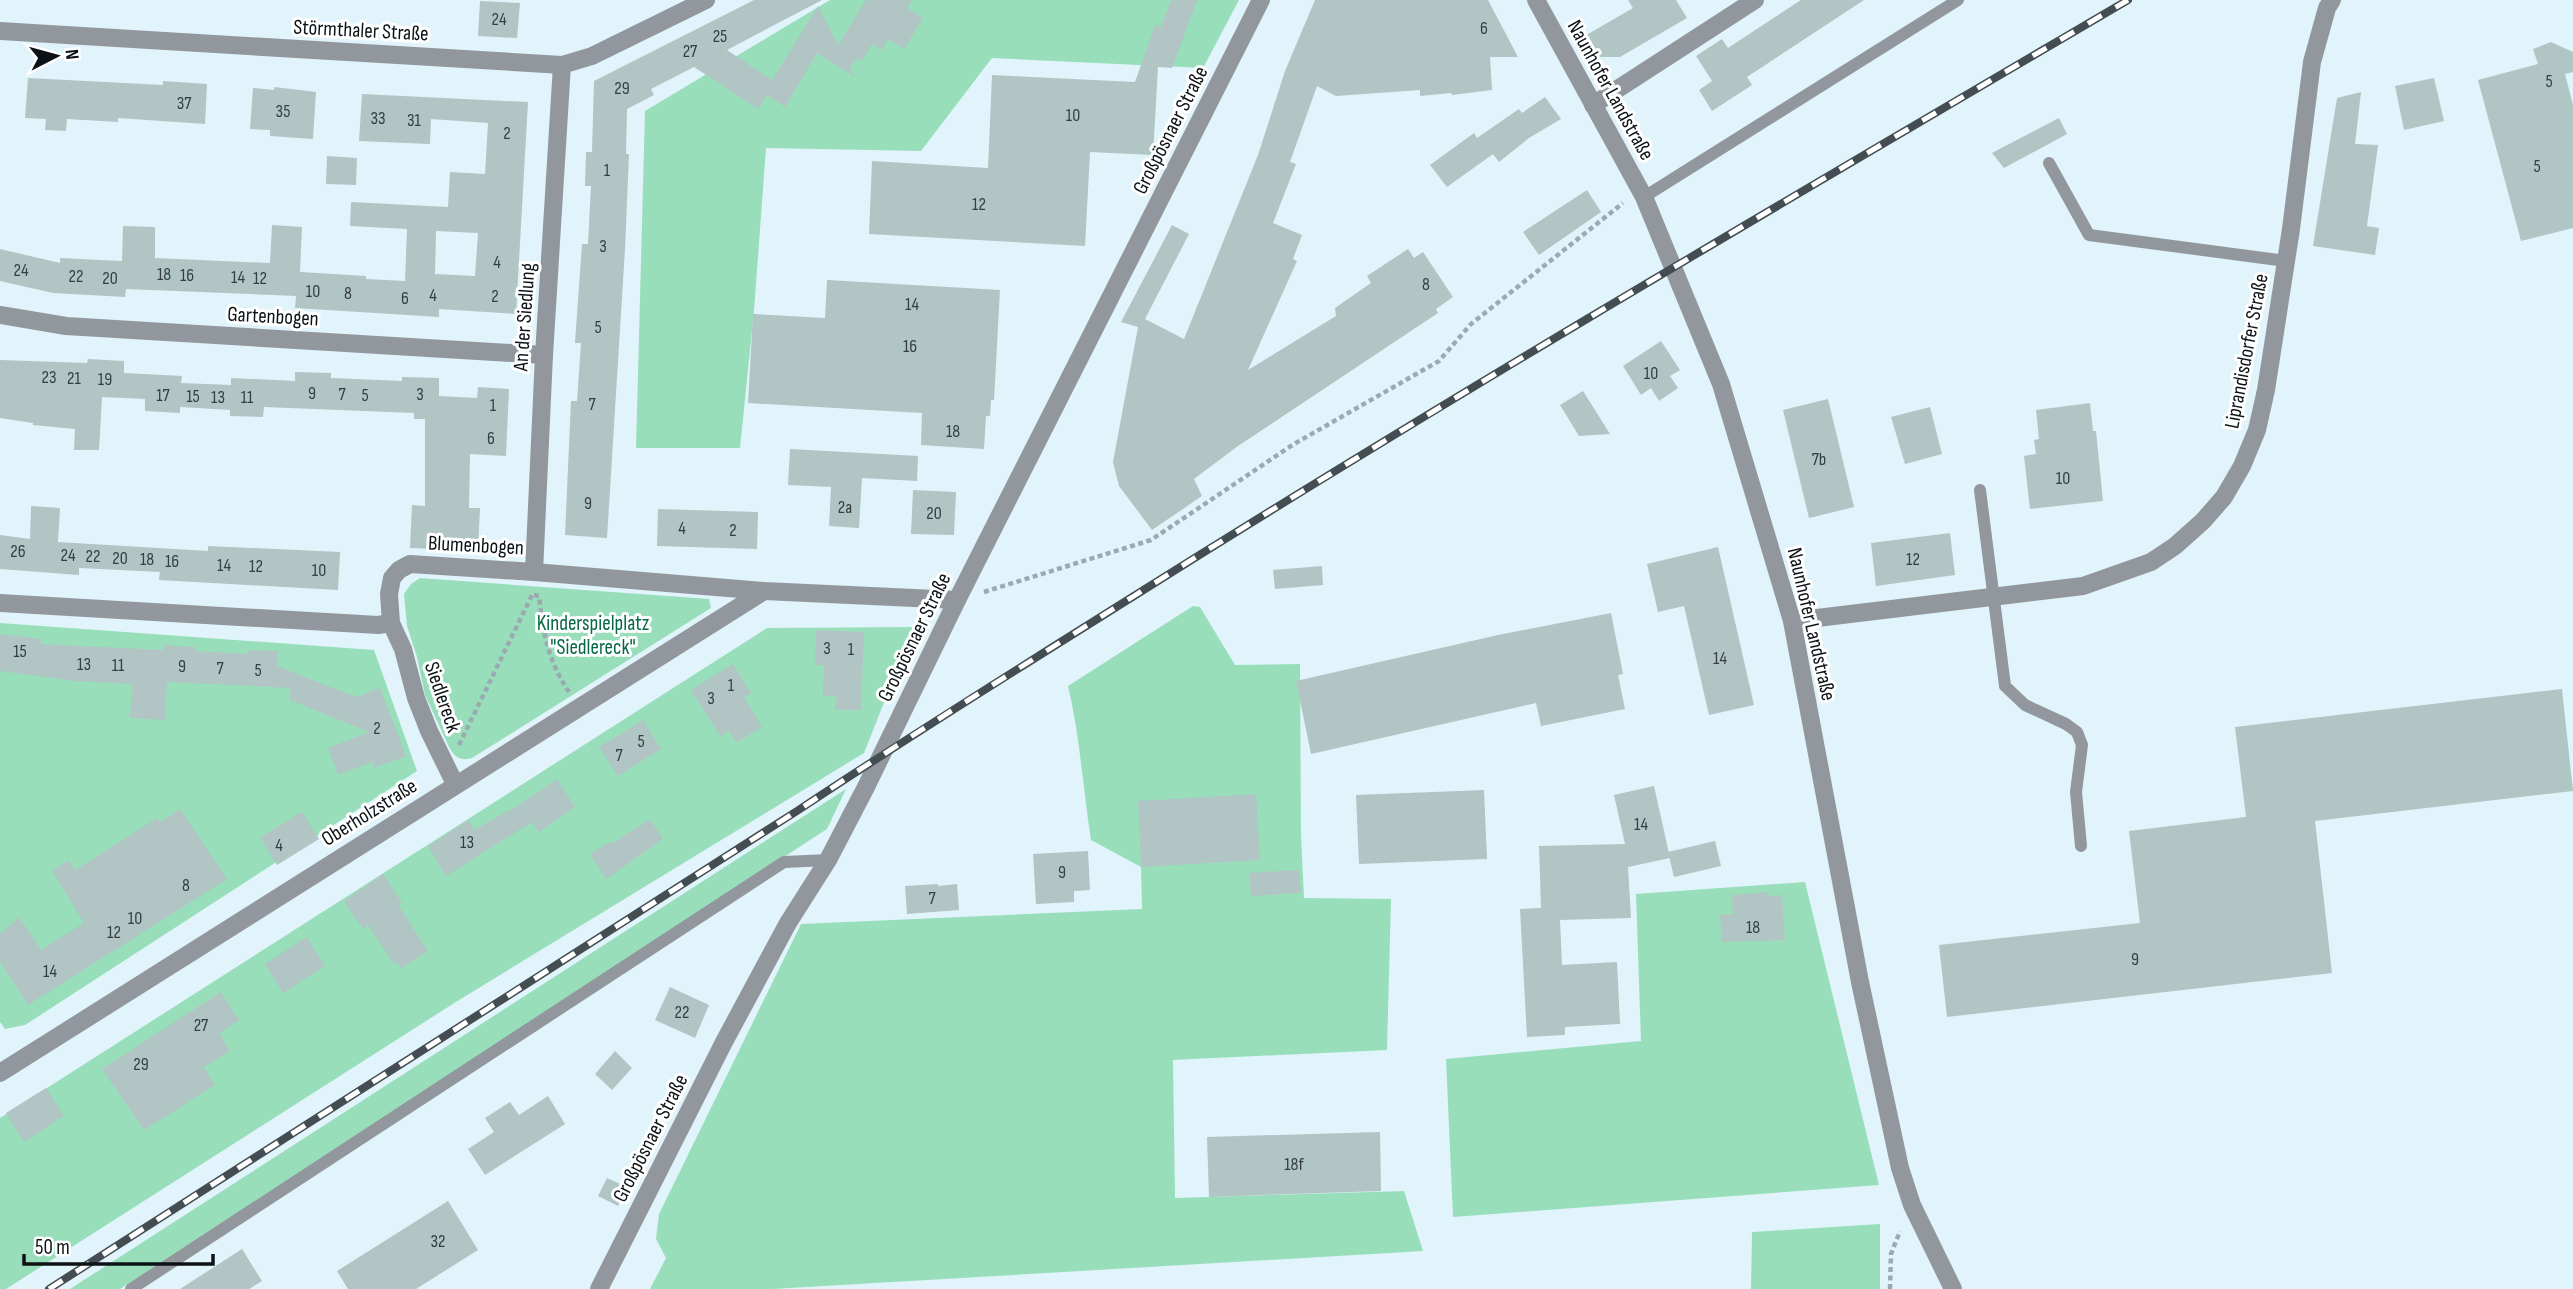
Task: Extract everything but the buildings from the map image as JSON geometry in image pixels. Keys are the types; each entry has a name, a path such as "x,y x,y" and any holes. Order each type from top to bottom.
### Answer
{"street":[{"name":"Störmthaler Straße","path":"0,31 562,65 592,56 706,0"},
{"name":"Großpösnaer Straße","path":"599,1289 788,923 828,860 1261,0"},
{"name":"Naunhofer Landstraße","path":"1536,0 1642,193 1721,384 1792,621 1862,992 1900,1168 1912,1205 1953,1289"},
{"path":"1593,105 1755,0"},
{"name":"Liprandisdorfer Straße","path":"1792,621 2083,586 2151,562 2203,521 2224,497 2242,466 2257,430 2286,261 2312,62 2327,8 2332,0"},
{"name":"An der Siedlung","path":"534,572 562,65"},
{"name":"Gartenbogen","path":"0,315 66,326 544,355"},
{"name":"Blumenbogen","path":"391,623 389,594 392,578 410,564 764,591 957,600"},
{"name":"Oberholzstraße","path":"2,1068 764,591"},
{"path":"0,603 378,625 391,623"},
{"name":"Siedlereck","path":"391,623 403,649 420,709 455,784"}],"lane":[{"path":"1642,193 1958,0"},
{"path":"2049,163 2089,235 2286,261"},
{"path":"1980,491 2005,686 2025,705 2077,732 2082,745 2076,792 2081,846"},
{"path":"131,1289 785,862 828,860"}],"path":[{"path":"957,600 1151,540 1294,444 1438,361 1471,324 1642,193"},
{"path":"444,765 462,741 533,595 534,572"},
{"path":"533,595 539,596 542,627 555,671 579,708"},
{"path":"1890,1289 1891,1254 1912,1205"}],"green space":[{"path":"830,0 1239,0 1203,68 992,58 921,151 766,148 754,311 740,448 636,448 645,111"},
{"name":"Kinderspielplatz \"Siedlereck\"","path":"420,578 709,599 711,608 472,758 462,759 450,749 425,695 407,626 404,594 411,584"},
{"path":"1193,606 1200,607 1235,665 1300,664 1304,898 1391,899 1387,1050 1173,1060 1175,1198 1404,1191 1423,1251 772,1289 650,1289 666,1258 656,1239 659,1214 801,924 1142,909 1141,867 1091,840 1068,686"},
{"path":"0,623 374,650 417,771 25,1025 5,1029 0,1022"},
{"path":"914,627 864,753 459,1000 6,1289 0,1289 0,1118 767,628"},
{"path":"846,789 827,829 120,1289 70,1289"},
{"path":"1805,882 1879,1185 1453,1217 1446,1059 1641,1041 1636,894"},
{"path":"1880,1224 1880,1289 1751,1289 1752,1232"}],"railway":[{"path":"49,1289 923,729 1257,519 1628,294 2128,0"}]}
